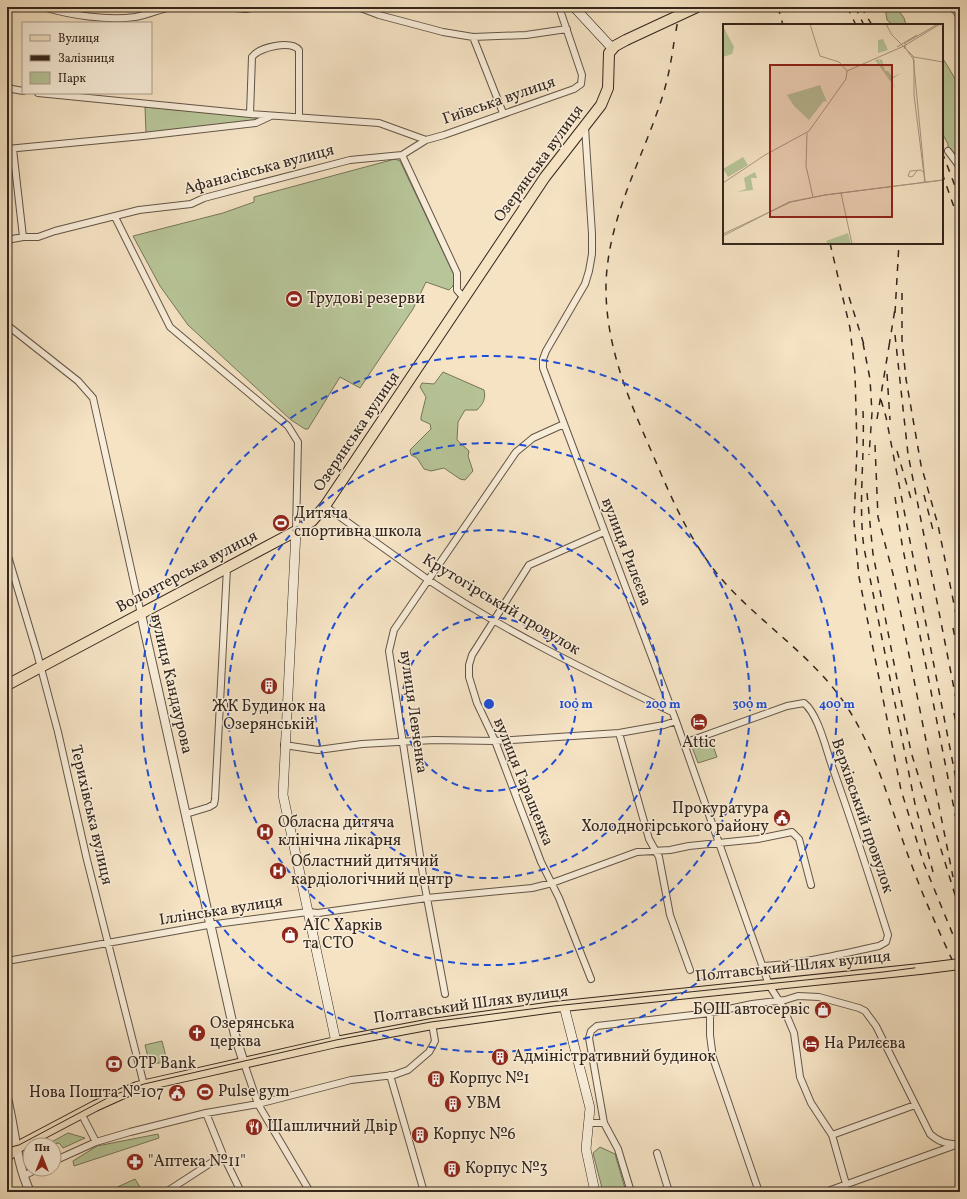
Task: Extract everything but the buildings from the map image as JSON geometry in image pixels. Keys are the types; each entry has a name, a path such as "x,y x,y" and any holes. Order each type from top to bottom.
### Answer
{"main road":[{"path":"574,7 612,48 697,7"},
{"name":"Озерянська вулиця","path":"296,531 312,522 325,506 545,177 585,127 605,97 609,81 609,56 612,48"},
{"path":"296,531 284,745 283,796 336,1042"},
{"name":"Волонтерська вулиця","path":"7,685 40,666 296,531"},
{"name":"Полтавський Шлях вулиця","path":"7,1156 17,1148 111,1097 144,1085 336,1042 432,1024 564,1006 960,964"},
{"path":"564,1006 589,1100 589,1124 586,1149 595,1192"}],"street":[{"path":"43,7 94,16 133,17 152,14 170,7"},
{"path":"223,7 255,7"},
{"path":"358,7 372,13 436,30 473,37 526,35 567,29 559,7"},
{"name":"Гиївська вулиця","path":"402,155 426,140 574,89 580,84 582,75 567,29"},
{"path":"473,37 503,113"},
{"path":"250,114 250,62 252,56 262,49 288,45 297,47 299,50 299,117"},
{"path":"7,88 22,91"},
{"name":"Гиївська вулиця","path":"51,94 272,116 379,122 426,140"},
{"name":"Гиївська вулиця","path":"10,149 143,136 256,122 272,116"},
{"name":"вулиця Рилєєва","path":"585,127 592,234 590,271 585,284 543,359 543,368 676,721 720,843 768,984 779,1001 794,1032 800,1077 811,1103 832,1135 846,1184"},
{"path":"10,149 23,237"},
{"path":"948,151 960,167"},
{"path":"402,155 457,273 457,290 464,298"},
{"name":"Афанасівська вулиця","path":"7,240 23,237 38,237 96,220 115,217 139,210 191,204 204,198 350,160 402,155"},
{"path":"115,217 170,327 288,426 298,442 296,531"},
{"name":"вулиця Кандаурова","path":"7,326 78,381 93,398 235,1035 244,1063"},
{"name":"вулиця Левченка","path":"445,994 427,898 389,651 394,630 516,452 533,438 564,424"},
{"name":"Крутогірський провулок","path":"325,506 428,579 494,620 601,678 672,712"},
{"name":"вулиця Гаращенка","path":"591,979 552,883 541,862 495,741 477,703 469,677 469,665 472,655 529,565 604,532"},
{"name":"Терихівська вулиця","path":"7,552 58,732 87,860 144,1085"},
{"path":"186,814 209,807 214,804 215,799 227,568"},
{"name":"Верхівський провулок","path":"684,743 787,706 804,703 810,708 821,734 859,842 888,935 886,942 879,946 833,956 782,965 762,966"},
{"path":"284,745 318,750 362,744 434,740 495,741 619,733 664,725 676,721"},
{"path":"619,733 649,839 659,857 670,915 690,970"},
{"name":"Іллінська вулиця","path":"7,961 210,924 308,912 318,913 427,898 532,888 552,883 637,852 720,843 792,832 799,838 811,885"},
{"path":"631,1192 618,1150 604,1123 589,1038 591,1031 597,1026 710,1013 752,1004 779,1001 798,996 812,996 859,1008 865,1011 876,1026 930,1134 937,1140 947,1144 959,1144"},
{"path":"710,1013 710,1035 713,1058 759,1192"},
{"path":"62,1157 96,1142 206,1113 258,1104 351,1080 390,1075 408,1070 428,1052 435,1041 432,1024"},
{"path":"244,1063 258,1104 310,1192"},
{"path":"390,1075 424,1192"},
{"path":"7,1098 22,1171"},
{"path":"832,1135 915,1105"},
{"path":"206,1113 241,1192"},
{"path":"81,1114 96,1142"},
{"path":"589,1124 604,1123"},
{"path":"825,1192 959,1144"},
{"path":"657,1153 669,1192"},
{"path":"166,1192 223,1154"},
{"path":"23,1177 30,1192"}],"green space":[{"path":"885,7 899,7 898,10 904,18 906,24 892,24 887,20"},
{"path":"942,7 960,7 960,15 956,18 953,13"},
{"path":"943,59 958,85 960,99 956,116 960,144 960,165 948,147 943,135"},
{"path":"145,107 256,117 255,120 146,133"},
{"name":"Трудові резерви","path":"395,159 400,161 455,277 453,286 449,290 426,282 413,309 360,388 340,377 308,429 305,429 291,420 188,325 160,286 133,236 223,213 254,202 254,197"},
{"path":"443,372 484,390 485,393 484,401 481,406 477,410 465,410 458,422 457,440 469,451 468,456 473,471 465,480 460,479 444,468 431,471 424,469 417,458 411,455 410,450 431,429 430,424 421,420 426,397 420,387 422,383 434,384"},
{"path":"711,740 717,757 698,763 692,747"},
{"path":"162,1041 167,1061 150,1065 145,1045"},
{"path":"68,1133 85,1138 63,1148 62,1137 61,1137"},
{"path":"158,1134 159,1138 74,1166 73,1161 97,1146"},
{"path":"600,1147 615,1154 626,1192 603,1192 593,1153"},
{"path":"135,1179 143,1192 112,1192 111,1190"}],"tram line":[{"path":"7,1148 19,1145 111,1096 144,1084 336,1040 431,1022 554,1006 883,972 960,962"}],"railway":[{"path":"676,31 680,7"},
{"path":"778,7 783,24"},
{"path":"847,7 856,24"},
{"path":"855,7 864,24"},
{"path":"861,7 871,24"},
{"path":"674,42 662,96 626,192 612,237 608,260 606,284 607,307 614,351 620,372 635,414 668,489 702,554 713,569 740,599 822,675 849,710 860,729 885,787 923,894 960,977"},
{"path":"943,155 960,199"},
{"path":"943,176 954,207"},
{"path":"830,244 850,328 855,373 857,448 854,522 859,577 901,790 924,864 960,952"},
{"path":"895,313 899,244"},
{"path":"902,293 902,340 906,379 921,465 938,525 960,634"},
{"path":"849,297 865,348"},
{"path":"889,346 895,309"},
{"path":"895,335 908,454 960,719"},
{"path":"877,419 890,340"},
{"path":"863,343 870,379 872,413 869,455"},
{"path":"887,374 890,420"},
{"path":"881,400 886,417 960,800"},
{"path":"863,411 862,531 864,548 915,804 933,872"},
{"path":"875,445 878,517 893,574 953,877"},
{"path":"897,451 911,499"},
{"path":"867,493 873,554 911,752 960,911"},
{"path":"924,495 934,534"},
{"path":"895,497 902,544 960,839"},
{"path":"953,628 960,661"},
{"path":"954,713 960,742"}],"place":[{"name":"Трудові резерви","path":"294,299"},
{"name":"Дитяча спортивна школа","path":"281,523"},
{"name":"ЖК Будинок на Озерянській","path":"269,686"},
{"name":"Attic","path":"699,722"},
{"name":"Прокуратура Холодногірського району","path":"782,818"},
{"name":"Обласна дитяча клінічна лікарня","path":"265,832"},
{"name":"Областний дитячий кардіологічний центр","path":"278,871"},
{"name":"АІС Харків та СТО","path":"290,935"},
{"name":"БОШ автосервіс","path":"823,1010"},
{"name":"Озерянська церква","path":"197,1033"},
{"name":"На Рилєєва","path":"811,1044"},
{"name":"Адміністративний будинок","path":"500,1057"},
{"name":"OTP Bank","path":"114,1064"},
{"name":"Корпус №1","path":"436,1079"},
{"name":"Pulse gym","path":"205,1092"},
{"name":"Нова Пошта №107","path":"177,1093"},
{"name":"УВМ","path":"453,1104"},
{"name":"Шашличний Двір","path":"254,1127"},
{"name":"Корпус №6","path":"420,1135"},
{"name":"\"Аптека №11\"","path":"135,1162"},
{"name":"Корпус №3","path":"452,1169"}]}
